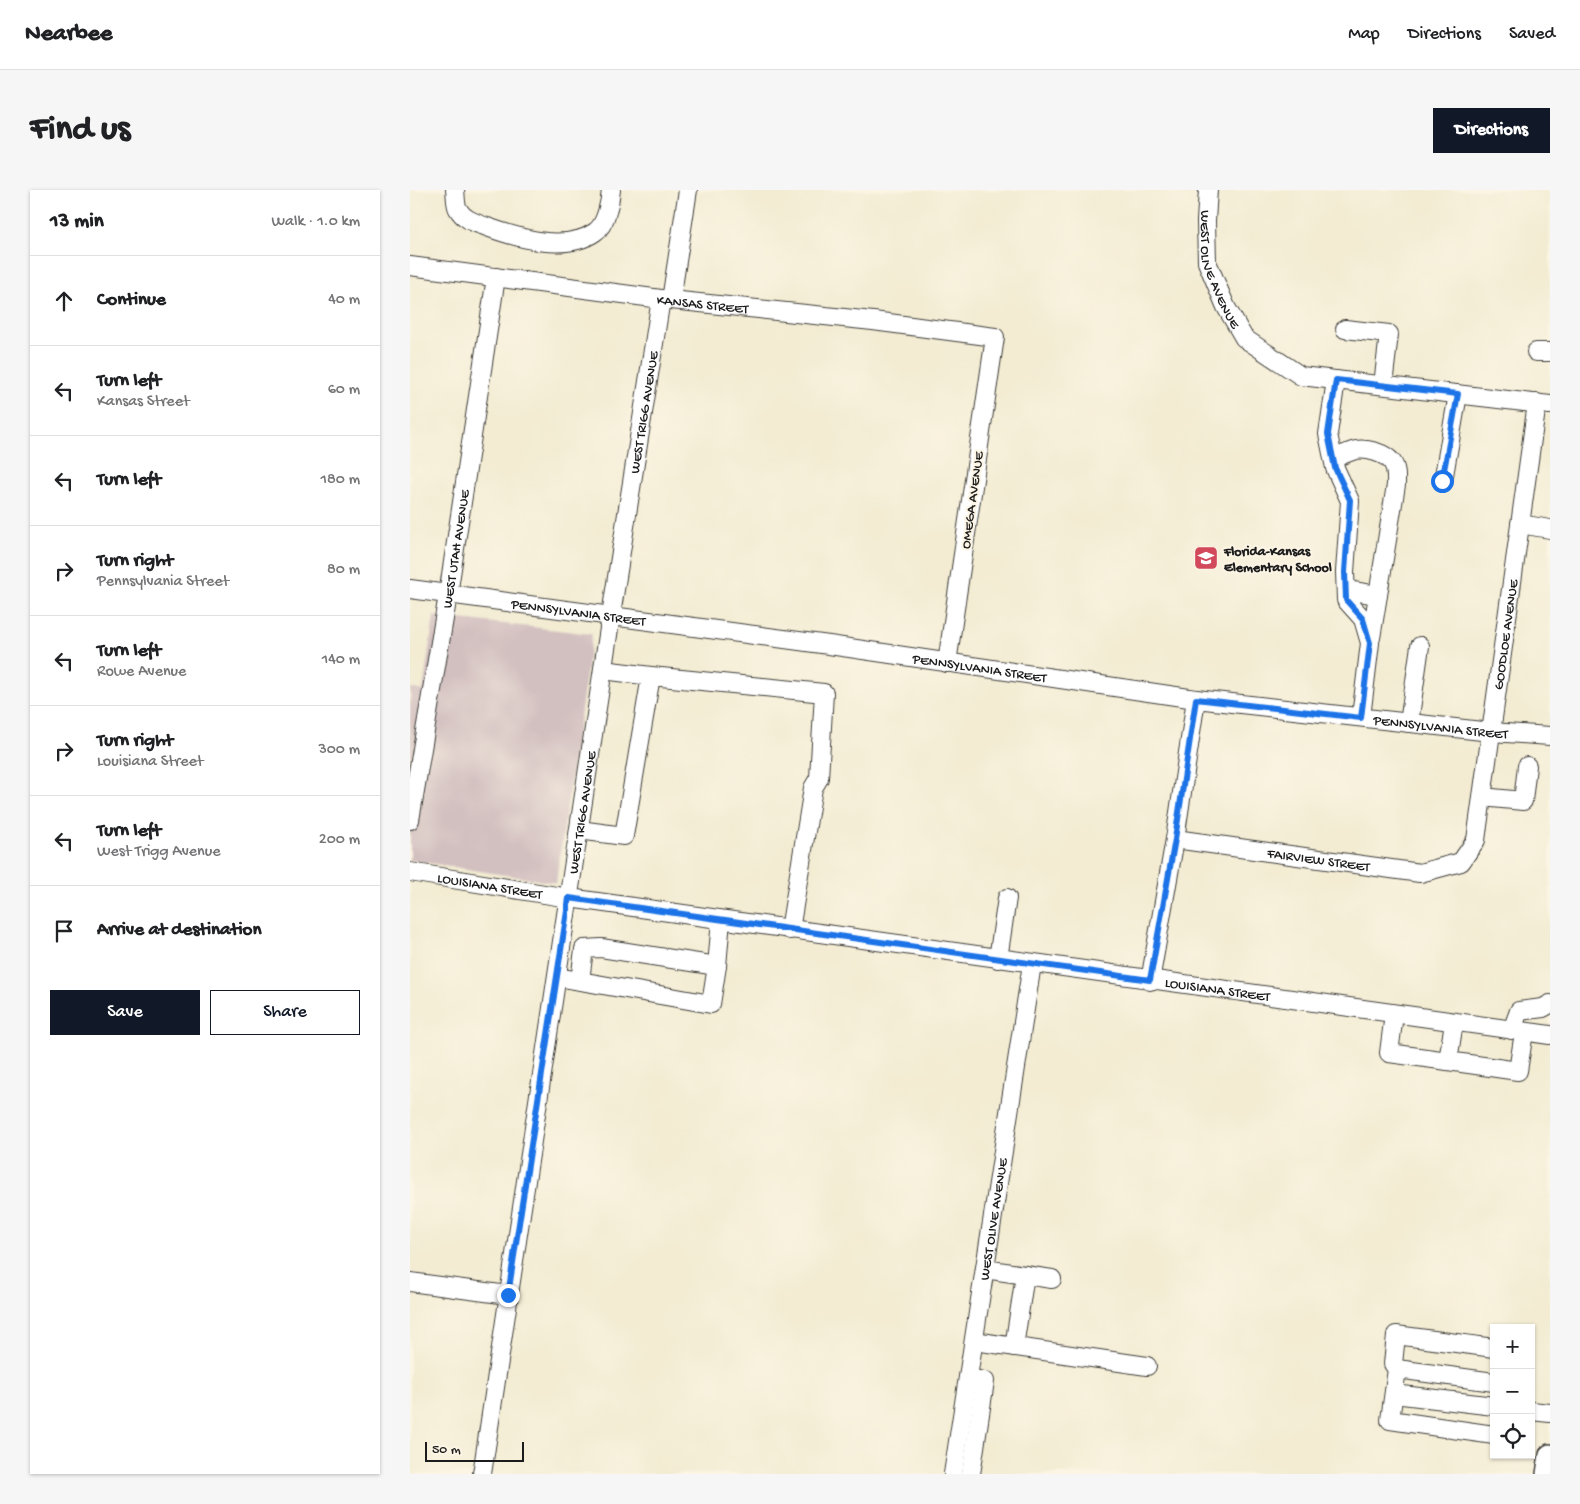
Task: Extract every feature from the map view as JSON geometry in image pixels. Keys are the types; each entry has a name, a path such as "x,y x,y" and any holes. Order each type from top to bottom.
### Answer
{"main road":[{"path":"1547,1474 1550,1455"}],"street":[{"path":"455,190 458,209 468,220 508,235 529,240 555,242 579,240 597,231 610,207 612,190"},
{"name":"WEST TRIGG AVENUE","path":"482,1474 602,670 666,299 688,190"},
{"name":"WEST OLIVE AVENUE","path":"1208,190 1206,222 1208,262 1226,307 1244,338 1301,376 1336,380"},
{"name":"KANSAS STREET","path":"410,266 666,299 873,321 995,337"},
{"name":"WEST UTAH AVENUE","path":"410,820 448,595 496,277"},
{"path":"1345,329 1389,334 1383,385"},
{"name":"OMEGA AVENUE","path":"947,664 995,337"},
{"path":"1370,643 1363,619 1346,600 1345,572 1350,500 1335,468 1328,434 1336,380 1544,404"},
{"path":"1442,481 1458,394"},
{"name":"GOODLOE AVENUE","path":"1461,862 1476,840 1520,524 1544,404"},
{"path":"1334,458 1357,450 1370,451 1383,455 1392,462 1396,472 1396,485 1370,643 1361,718"},
{"path":"1520,524 1550,529"},
{"name":"PENNSYLVANIA STREET","path":"410,589 611,615 1196,699 1491,732 1550,736"},
{"path":"1346,590 1378,595"},
{"path":"1409,723 1420,646"},
{"path":"602,670 824,693 819,778 813,788 790,930"},
{"path":"579,830 624,836 651,676"},
{"path":"1150,980 1175,839 1196,699"},
{"path":"1482,797 1523,801 1527,766"},
{"name":"FAIRVIEW STREET","path":"1175,839 1420,873 1461,862"},
{"name":"LOUISIANA STREET","path":"410,872 569,898 790,930 1550,1036"},
{"path":"998,959 1007,898"},
{"path":"556,977 711,1004 721,920"},
{"path":"580,981 584,949 601,948 717,966"},
{"name":"WEST OLIVE AVENUE","path":"953,1474 1032,964"},
{"path":"1394,1014 1388,1053 1518,1071 1519,1011 1543,1008 1550,1004"},
{"path":"1448,1061 1454,1022"},
{"path":"985,1269 1052,1279"},
{"path":"1014,1348 1025,1275"},
{"path":"410,1282 508,1295"},
{"path":"1490,1348 1396,1336 1393,1364 1397,1369 1490,1381"},
{"path":"974,1341 1147,1366"},
{"path":"1397,1369 1390,1420 1490,1433"},
{"path":"968,1378 985,1381 971,1474"},
{"path":"1394,1394 1490,1406"},
{"path":"1535,1411 1550,1413"}],"shaded area":[{"path":"434,616 592,634 556,883 410,860 410,688 423,691"}],"place":[{"name":"Florida-Kansas Elementary School","path":"1206,558"}],"route":[{"path":"508,1295 569,898 1150,980 1175,839 1196,699 1361,718 1370,643 1363,619 1346,600 1345,572 1350,500 1335,468 1328,434 1336,380 1458,394 1442,481"}]}
